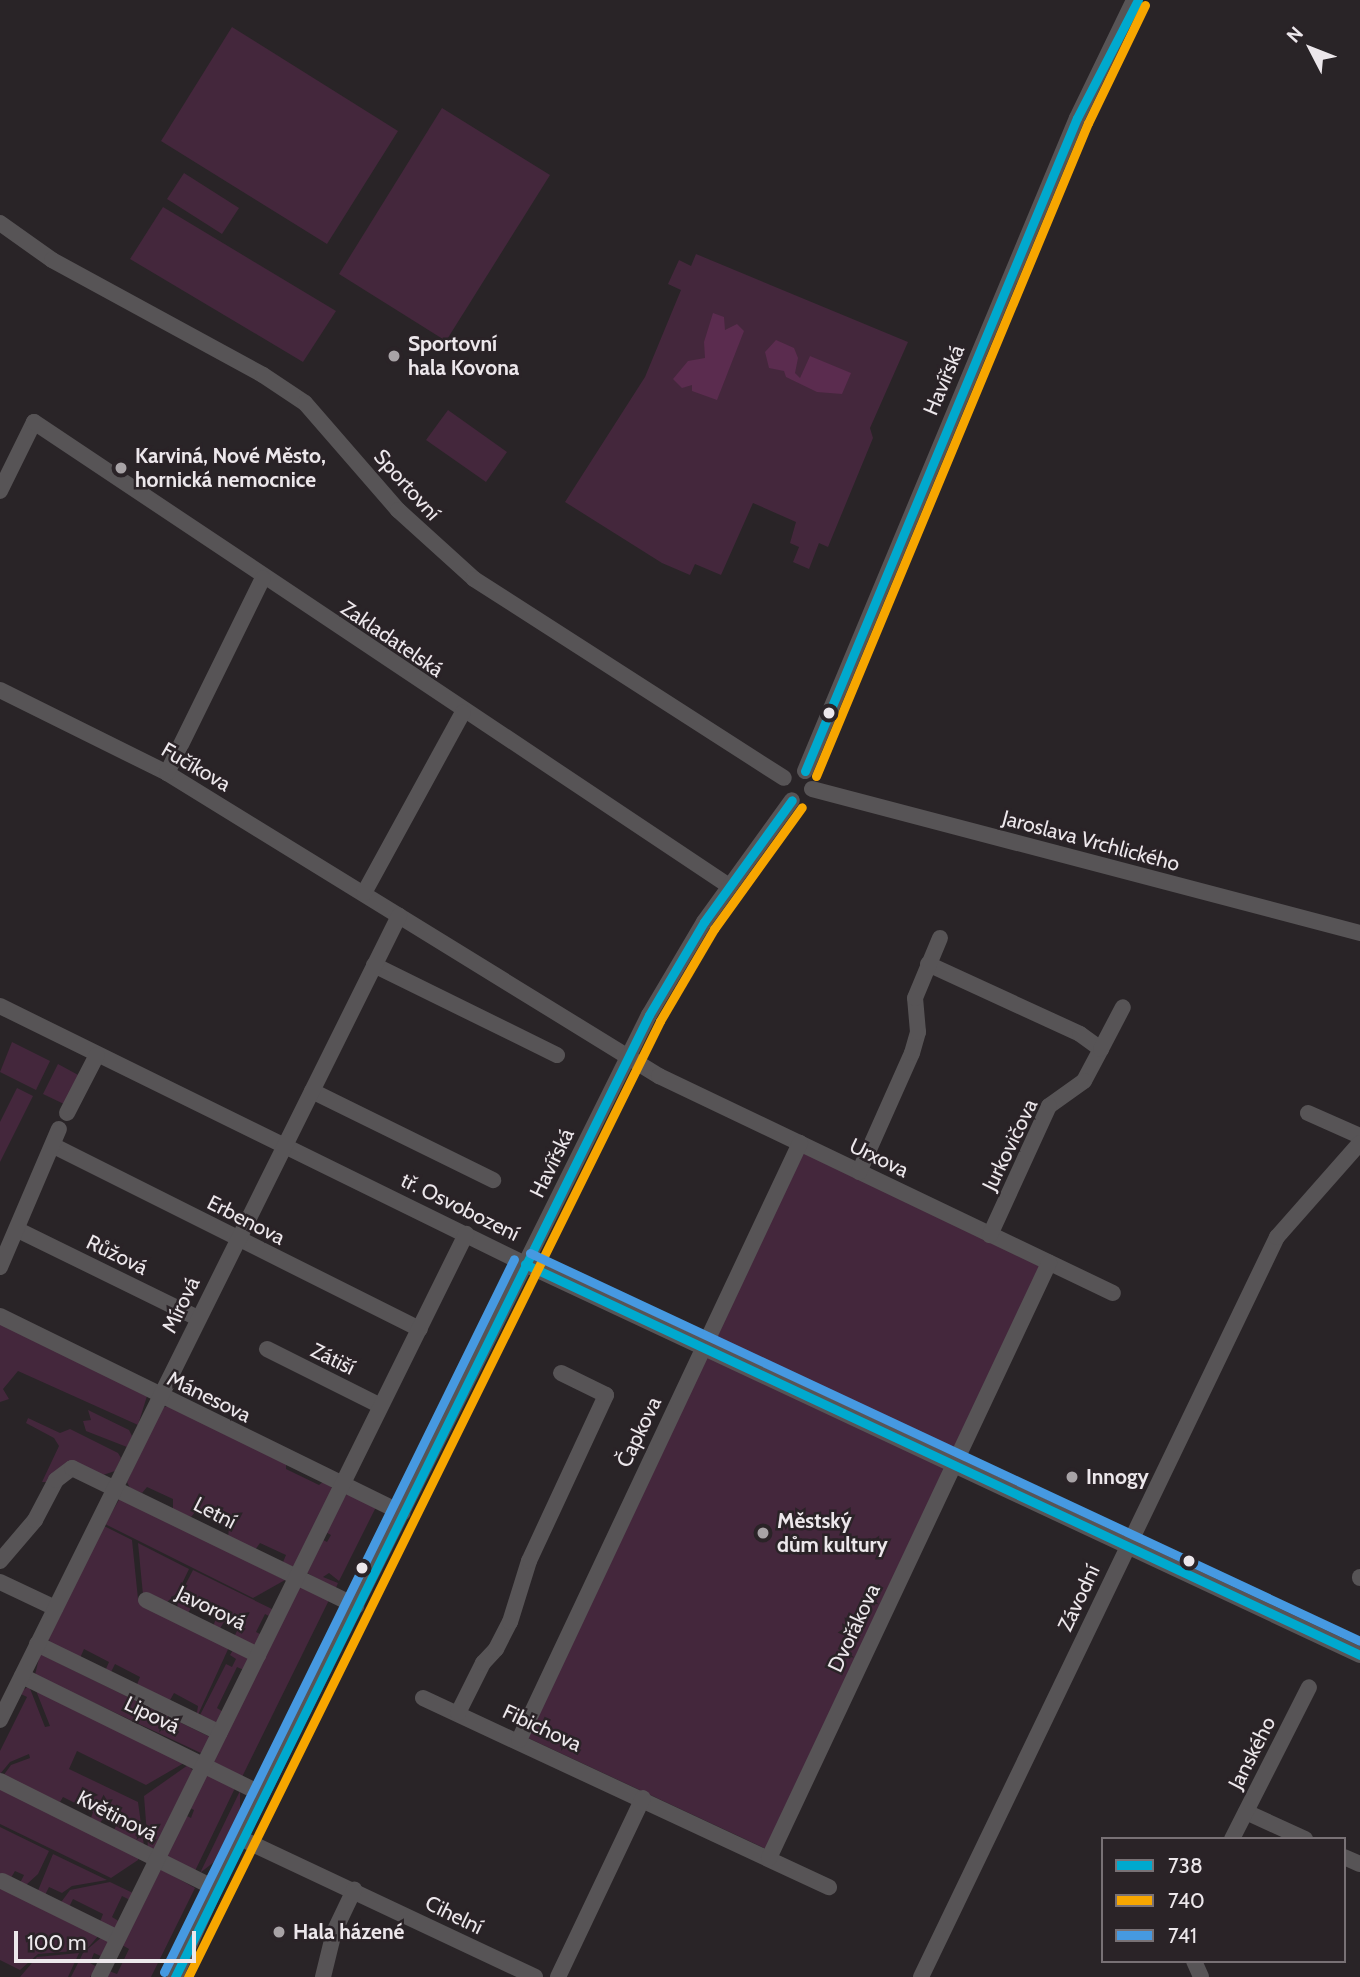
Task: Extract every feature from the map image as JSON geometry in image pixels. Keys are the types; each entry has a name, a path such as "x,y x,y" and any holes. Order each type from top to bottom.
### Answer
{"street":[{"name":"Havířská","path":"805,772 1047,187 1134,3"},
{"name":"Sportovní","path":"0,223 52,260 263,374 305,403 398,510 474,579 784,778"},
{"name":"Zakladatelská","path":"0,491 34,422 463,712 729,886"},
{"path":"167,773 263,578"},
{"name":"Fučíkova","path":"0,690 167,773 628,1057"},
{"path":"364,893 463,712"},
{"path":"791,771 805,772 812,789 802,800 792,800 782,788 784,778 791,771"},
{"name":"Jaroslava Vrchlického","path":"812,789 1360,933"},
{"name":"Havířská","path":"175,1977 215,1888 628,1057 676,966 729,886 792,800"},
{"path":"284,1144 399,916"},
{"path":"859,1172 912,1053 918,1032 915,998 940,938"},
{"path":"928,964 1080,1034 1101,1049"},
{"path":"374,965 556,1055"},
{"name":"tř. Osvobození","path":"0,1006 526,1264 1126,1548 1360,1655"},
{"name":"Jurkovičova","path":"990,1235 1049,1106 1084,1081 1123,1007"},
{"path":"67,1113 97,1055"},
{"name":"Urxova","path":"628,1057 859,1172 1114,1293"},
{"name":"tř. Osvobození","path":"312,1091 493,1180"},
{"path":"1308,1114 1360,1136"},
{"path":"0,1267 60,1129"},
{"name":"Čapkova","path":"519,1740 702,1346 800,1143"},
{"name":"Závodní","path":"921,1977 1277,1237 1360,1143"},
{"name":"Mírová","path":"0,1720 284,1144"},
{"name":"Erbenova","path":"54,1146 420,1329"},
{"name":"Růžová","path":"18,1230 198,1318"},
{"path":"99,1977 466,1234"},
{"name":"Dvořákova","path":"769,1858 1049,1263"},
{"name":"Mánesova","path":"0,1316 402,1513"},
{"name":"Zátiší","path":"267,1349 381,1406"},
{"name":"Čapkova","path":"458,1713 483,1663 496,1649 510,1622 529,1561 606,1395 561,1373"},
{"path":"0,1561 35,1520 64,1471 72,1468 115,1485"},
{"name":"Letní","path":"115,1485 296,1578 356,1605"},
{"path":"0,1582 55,1608"},
{"name":"Javorová","path":"146,1600 258,1655"},
{"name":"Lipová","path":"37,1644 220,1732"},
{"name":"Lipová","path":"22,1675 262,1794"},
{"name":"Janského","path":"1233,1837 1309,1687"},
{"name":"Fibichova","path":"423,1698 519,1740 829,1887"},
{"name":"Květinová","path":"0,1781 215,1888"},
{"path":"558,1977 643,1798"},
{"path":"1245,1812 1300,1837"},
{"name":"Cihelní","path":"240,1838 534,1977"},
{"path":"2,1881 118,1938"},
{"path":"323,1977 334,1932 355,1891"}],"shaded area":[{"path":"232,27 398,131 327,244 161,141"},
{"path":"442,108 550,175 446,341 339,274"},
{"path":"184,173 239,208 222,234 167,199"},
{"path":"163,207 336,311 303,362 130,259"},
{"path":"696,254 908,342 870,428 873,438 828,547 819,543 809,569 793,562 799,547 790,543 796,522 753,503 721,575 695,564 690,575 662,563 565,502 645,377 681,290 668,284 679,260 691,266"},
{"path":"713,313 724,317 725,330 737,324 744,331 717,400 692,391 692,385 682,388 673,379 688,361 705,358 704,342"},
{"path":"776,340 794,348 798,358 795,373 800,378 810,356 851,373 842,394 817,392 786,377 784,371 769,368 765,352"},
{"path":"448,410 507,452 486,482 426,440"},
{"path":"12,1042 50,1061 36,1090 0,1072"},
{"path":"58,1064 80,1076 66,1105 43,1094"},
{"path":"17,1088 33,1096 0,1162 0,1122"},
{"path":"803,1151 1044,1266 766,1849 526,1737"},
{"path":"0,1321 147,1396 138,1425 18,1371 3,1389 9,1399 0,1402"},
{"path":"168,1406 286,1462 286,1469 319,1485 324,1481 330,1485 333,1490 294,1567 283,1562 286,1555 260,1543 255,1550 228,1538 229,1527 196,1511 191,1517 173,1510 173,1499 147,1487 142,1493 130,1488 127,1482 161,1408"},
{"path":"88,1410 129,1430 132,1436 127,1447 86,1431 83,1421 91,1420"},
{"path":"28,1418 60,1433 70,1429 118,1453 121,1458 115,1471 103,1475 67,1463 48,1482 42,1482 59,1446 54,1438 26,1423"},
{"path":"347,1494 376,1507 339,1581 329,1573 323,1577 338,1583 335,1590 306,1572 319,1538 327,1542 331,1535 322,1530"},
{"path":"120,1498 285,1580 253,1598 105,1524"},
{"path":"104,1526 132,1540 138,1599 230,1645 196,1719 198,1706 174,1693 169,1702 136,1687 140,1677 115,1664 110,1674 105,1671 109,1662 84,1649 80,1658 50,1643 48,1635"},
{"path":"138,1543 189,1569 178,1592 166,1603 143,1595"},
{"path":"193,1570 276,1611 273,1618 265,1614 256,1632 264,1636 254,1646 234,1637 238,1629 224,1622 219,1630 213,1627 216,1618 192,1606 187,1615 178,1610 177,1601"},
{"path":"300,1586 330,1598 241,1779 212,1763"},
{"path":"234,1648 249,1657 246,1671 237,1667 217,1708 225,1713 215,1724 199,1717 226,1664 232,1667 236,1659 230,1655"},
{"path":"40,1654 210,1737 203,1754 35,1675"},
{"path":"29,1686 45,1727 50,1726 35,1688 184,1763 146,1785 77,1751 69,1769 138,1802 144,1846 114,1830 117,1824 104,1817 100,1823 91,1818 93,1812 63,1797 60,1802 3,1776 11,1765 30,1758 29,1754 10,1762 0,1774 0,1751 27,1697 19,1693"},
{"path":"188,1765 193,1771 154,1849 148,1848 144,1796"},
{"path":"207,1775 236,1786 194,1873 168,1859 166,1848 183,1814 191,1818 194,1810 186,1806"},
{"path":"0,1786 139,1857 138,1860 111,1878 0,1824"},
{"path":"240,1791 240,1809 214,1862 200,1873"},
{"path":"0,1827 49,1851 38,1874 26,1885 19,1885 24,1875 15,1871 9,1881 0,1880"},
{"path":"53,1854 107,1880 72,1886 62,1893 49,1887 45,1895 37,1893"},
{"path":"161,1869 195,1888 151,1977 102,1977 109,1971 117,1974 129,1949 122,1945"},
{"path":"110,1882 135,1894 130,1900 122,1896 112,1917 120,1922 115,1931 100,1922 103,1914 73,1899 69,1907 59,1905 70,1890"},
{"path":"0,1884 100,1934 86,1950 38,1954 20,1970 0,1960"},
{"path":"103,1936 110,1941 105,1958 94,1953 90,1963 97,1967 90,1977 71,1977 83,1953"},
{"path":"79,1953 68,1977 20,1977 37,1957"}],"transit line":[{"name":"738","path":"805,771 1077,118 1138,0"},
{"name":"740","path":"816,776 1088,123 1145,5"},
{"name":"738","path":"175,1977 649,1015 704,922 792,800"},
{"name":"740","path":"188,1977 660,1021 714,929 802,807"},
{"name":"741","path":"530,1253 1360,1641"},
{"name":"741","path":"164,1972 514,1259"},
{"name":"738","path":"525,1264 1360,1655"}],"place":[{"name":"Sportovní hala Kovona","path":"394,356"},
{"name":"Karviná, Nové Město, hornická nemocnice","path":"121,468"},
{"name":"Innogy","path":"1072,1477"},
{"name":"Městský dům kultury","path":"763,1533"},
{"name":"Hala házené","path":"279,1932"}]}
